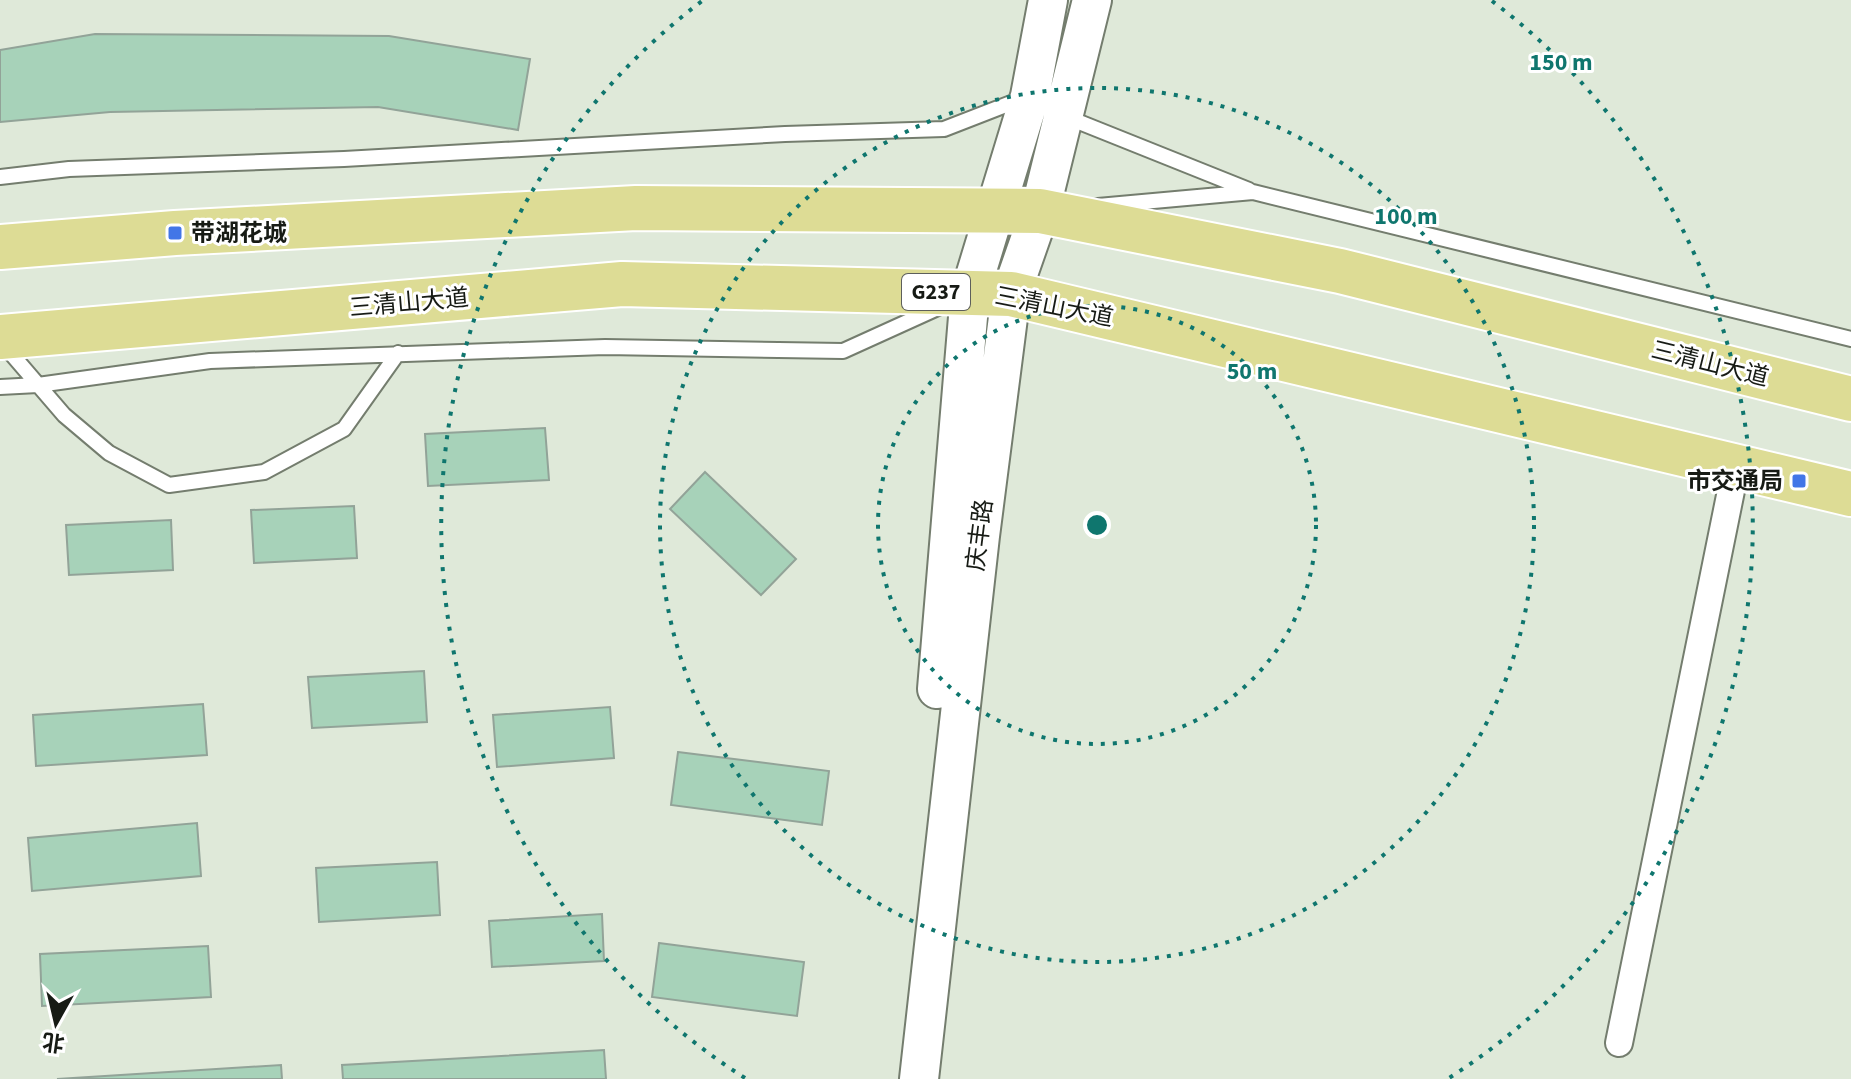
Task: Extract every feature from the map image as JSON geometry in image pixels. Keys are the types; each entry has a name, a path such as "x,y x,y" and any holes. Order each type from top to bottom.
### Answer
{"highway":[{"name":"三清山大道","path":"0,247 191,232 636,208 1040,211 1340,271 1851,399"},
{"name":"三清山大道","path":"0,339 622,284 991,294 1851,494"}],"main road":[{"path":"893,1079 938,682 991,294 994,210 1054,93 1048,0"},
{"name":"庆丰路","path":"919,1079 978,551 991,294 1040,211 1054,93 1092,0"}],"street":[{"path":"1619,1043 1736,466"}],"lane":[{"path":"0,177 69,169 944,129 1054,93 1253,192 1851,339"},
{"path":"1040,211 1253,192"},
{"path":"0,387 38,385 210,361 605,347 843,351 991,294"},
{"path":"0,339 64,415 109,453 169,485 264,472 344,429 398,353"}],"building":[{"path":"95,34 389,36 530,59 518,130 378,107 110,112 0,122 0,50"},
{"path":"545,428 549,480 428,486 425,434"},
{"path":"705,472 796,559 761,595 670,509"},
{"path":"354,506 357,558 254,563 251,510"},
{"path":"171,520 173,570 69,575 66,525"},
{"path":"424,671 427,722 312,728 308,677"},
{"path":"203,704 207,755 36,766 33,715"},
{"path":"610,707 614,758 497,767 493,715"},
{"path":"678,752 829,771 822,825 671,805"},
{"path":"197,823 201,876 32,891 28,838"},
{"path":"437,862 440,915 319,922 316,868"},
{"path":"602,914 604,961 492,967 489,921"},
{"path":"659,943 804,962 797,1016 652,997"},
{"path":"208,946 211,997 42,1006 40,954"},
{"path":"604,1050 606,1079 343,1079 342,1065"},
{"path":"281,1065 282,1079 57,1079"}],"place":[{"name":"带湖花城","path":"175,233"},
{"name":"市交通局","path":"1799,481"}]}
